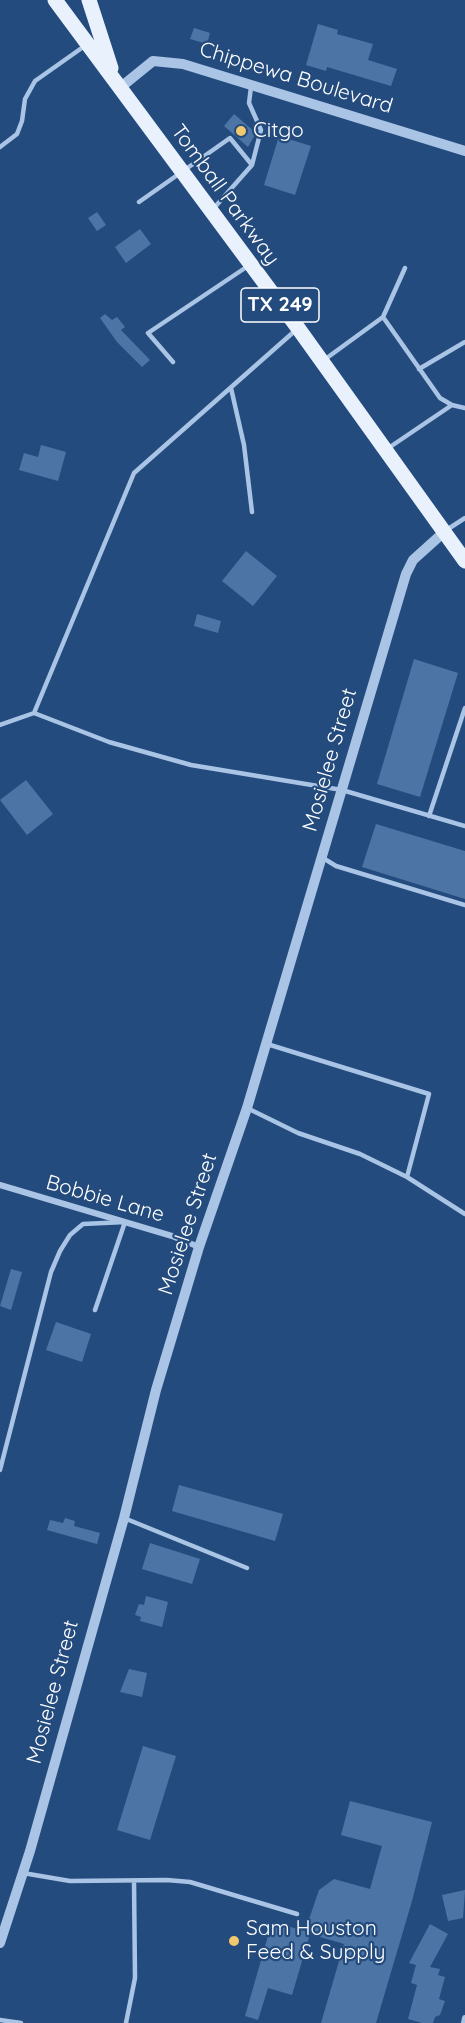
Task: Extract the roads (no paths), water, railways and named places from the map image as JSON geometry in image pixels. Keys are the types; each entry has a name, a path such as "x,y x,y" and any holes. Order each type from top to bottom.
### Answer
{"main road":[{"name":"Tomball Parkway","path":"55,0 118,83 180,172 298,328 465,561"},
{"path":"89,0 118,83"}],"street":[{"name":"Chippewa Boulevard","path":"118,83 153,61 183,64 465,151"},
{"name":"Mosielee Street","path":"0,1943 5,1911 23,1873 124,1518 156,1390 199,1247 267,1044 406,574 413,560 443,533"},
{"name":"Bobbie Lane","path":"0,1185 125,1222 199,1247"},
{"path":"464,2023 465,2018"}],"lane":[{"path":"0,147 17,134 22,121 25,99 35,81 88,43"},
{"path":"210,212 252,165 261,130 249,103 252,85"},
{"path":"139,202 230,138 252,165"},
{"path":"173,362 148,333 250,264"},
{"path":"321,361 382,317 405,268"},
{"path":"382,317 440,398 452,405 465,408"},
{"path":"34,712 134,473 298,328"},
{"path":"418,369 465,342"},
{"path":"231,388 244,445 252,512"},
{"path":"385,450 452,405"},
{"path":"443,533 465,518"},
{"path":"429,816 465,708"},
{"path":"0,725 34,712 109,742 191,765 342,790 465,826"},
{"path":"322,858 336,866 465,905"},
{"path":"267,1044 429,1094 407,1177"},
{"path":"247,1108 298,1133 360,1154 407,1177 465,1214"},
{"path":"0,1470 51,1272 60,1251 70,1235 83,1224 125,1222 95,1310"},
{"path":"124,1518 246,1568"},
{"path":"23,1873 70,1881 190,1882 297,1914"},
{"path":"126,2023 135,1978 134,1881"},
{"path":"0,2020 21,2023"}],"place":[{"name":"Citgo","path":"241,131"},
{"name":"Sam Houston Feed & Supply","path":"234,1941"}]}
